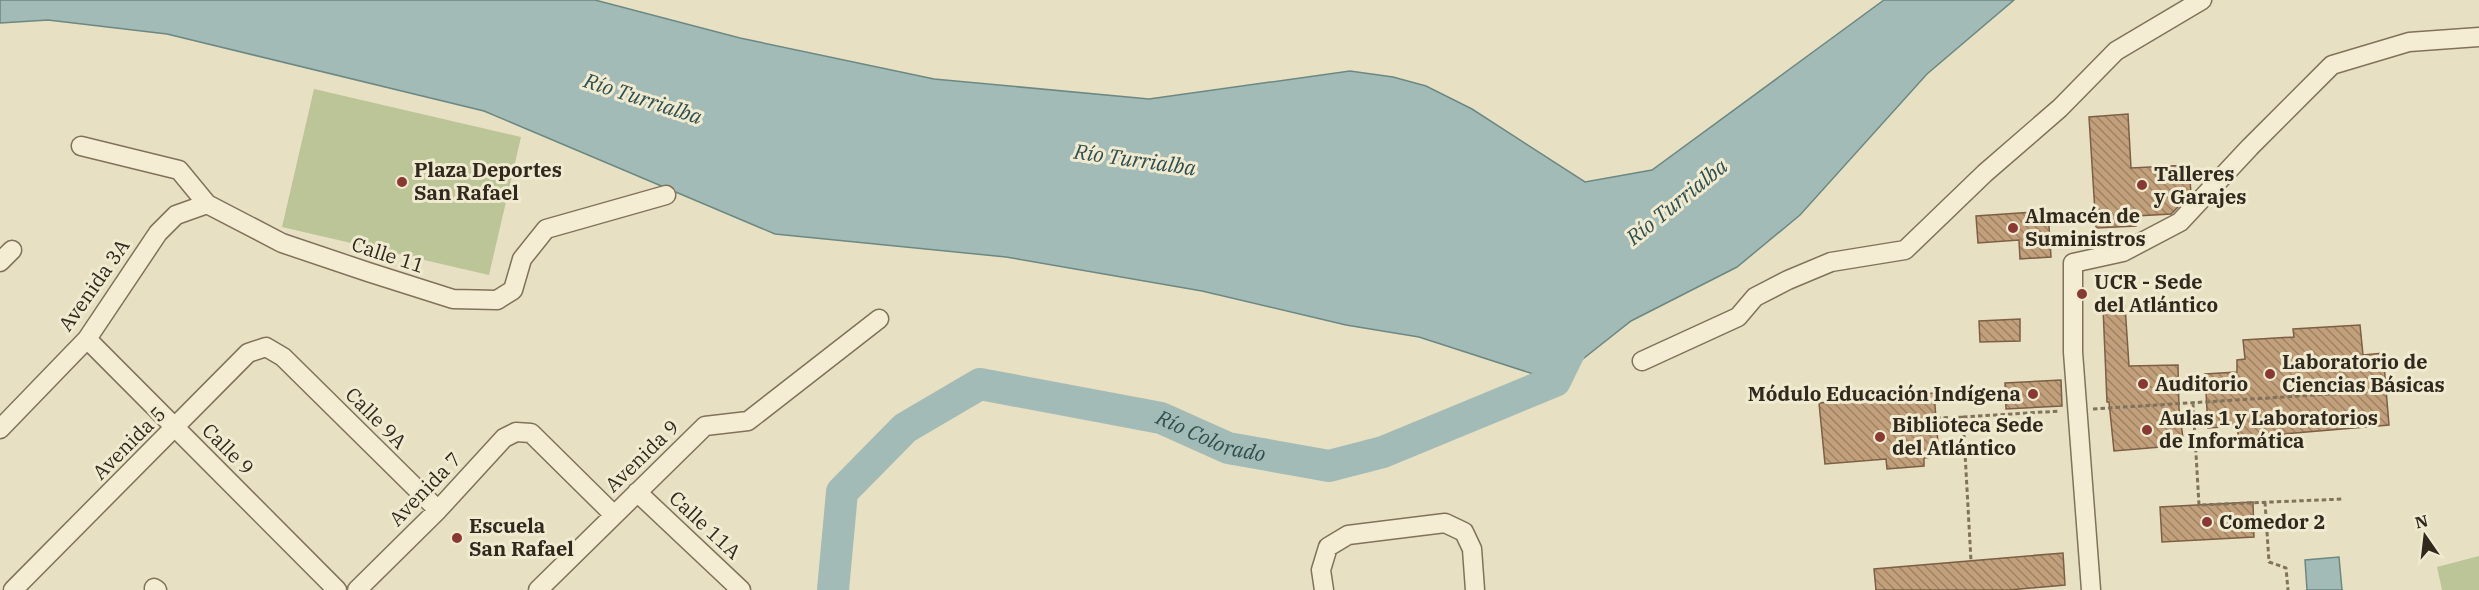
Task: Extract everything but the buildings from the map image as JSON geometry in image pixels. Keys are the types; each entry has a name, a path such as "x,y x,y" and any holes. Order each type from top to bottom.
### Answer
{"street":[{"path":"1642,361 1738,317 1755,297 1788,280 1831,262 1905,250 1985,173 2060,108 2116,51 2202,0"},
{"path":"2091,590 2073,352 2073,263 2122,252 2180,222 2250,147 2332,65 2409,42 2479,37"},
{"name":"Calle 11","path":"81,146 179,170 207,204 282,243 453,299 497,300 513,290 522,259 546,229 666,195"},
{"name":"Avenida 3A","path":"0,429 87,339 158,233 176,215 207,204"},
{"name":"Avenida 9","path":"538,590 705,426 748,421 879,319"},
{"name":"Calle 9","path":"87,339 338,590"},
{"name":"Avenida 5","path":"13,590 176,429 248,353 266,347 283,357"},
{"name":"Calle 9A","path":"283,357 438,510"},
{"name":"Avenida 7","path":"357,590 438,510 504,438 516,432 531,433 614,515"},
{"name":"Calle 11A","path":"637,492 741,590"},
{"path":"1324,590 1321,570 1328,547 1348,536 1445,523 1464,532 1472,549 1475,590"}],"path":[{"path":"2088,410 2379,391"},
{"path":"2193,403 2199,505 2344,499"},
{"path":"1936,418 2061,411"},
{"path":"1963,417 1971,561"},
{"path":"2265,502 2269,562 2286,568 2288,590"}],"green space":[{"name":"Plaza Deportes San Rafael","path":"314,89 521,137 489,275 282,227"},
{"path":"2479,556 2479,590 2442,590 2437,567"}],"water":[{"name":"Río Turrialba","path":"0,0 595,0 740,38 934,79 1149,99 1350,71 1393,77 1426,86 1472,109 1585,182 1652,170 1884,0 2014,0 1927,74 1800,215 1737,267 1631,321 1555,381 1419,337 1346,325 1202,291 1006,257 775,234 484,111 167,34 48,20 0,23"},
{"path":"2339,557 2342,590 2307,590 2305,560"}],"waterway":[{"name":"Río Colorado","path":"833,590 842,492 905,428 980,384 1161,418 1228,448 1329,466 1383,452 1555,381 1574,342"}],"place":[{"name":"Plaza Deportes San Rafael","path":"402,182"},
{"name":"Talleres y Garajes","path":"2142,185"},
{"name":"Almacén de Suministros","path":"2013,228"},
{"name":"UCR - Sede del Atlántico","path":"2082,294"},
{"name":"Laboratorio de Ciencias Básicas","path":"2270,374"},
{"name":"Auditorio","path":"2143,384"},
{"name":"Módulo Educación Indígena","path":"2033,394"},
{"name":"Aulas 1 y Laboratorios de Informática","path":"2147,430"},
{"name":"Biblioteca Sede del Atlántico","path":"1880,437"},
{"name":"Comedor 2","path":"2207,522"},
{"name":"Escuela San Rafael","path":"457,538"}]}
